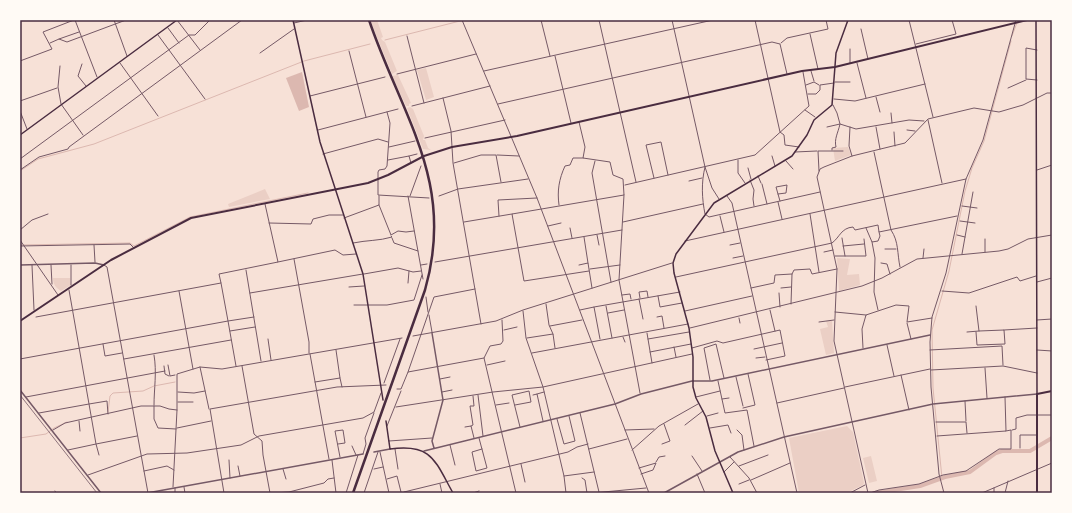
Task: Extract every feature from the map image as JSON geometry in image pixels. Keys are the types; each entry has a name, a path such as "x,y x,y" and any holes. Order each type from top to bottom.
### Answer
{"highway":[{"path":"353,493 414,323 430,270 435,236 434,200 424,156 369,20"}],"main road":[{"path":"20,135 177,20"},
{"path":"293,20 323,154 363,274 383,400"},
{"path":"733,493 719,462 706,417 696,397 692,381 692,348 690,332 675,277 673,263 685,241 705,214 719,199 776,166 796,152 816,118 832,105 834,99 834,67 838,47 848,20"},
{"path":"20,321 104,265 191,218 334,190 378,179 424,156 452,147 512,137 787,74 850,64 916,46 1027,20"},
{"path":"1036,20 1037,493"},
{"path":"1037,394 1052,391"},
{"path":"386,421 390,449 411,448 424,451 433,459 453,493"}],"street":[{"path":"20,61 52,49 43,32 75,20 98,78"},
{"path":"114,20 128,56"},
{"path":"58,39 67,42 126,20"},
{"path":"177,20 200,50"},
{"path":"20,159 189,35 195,35 210,20"},
{"path":"20,170 40,157 68,149 242,20"},
{"path":"294,23 307,20"},
{"path":"462,20 537,198 638,468 649,493"},
{"path":"541,20 550,57"},
{"path":"599,20 636,182"},
{"path":"672,20 705,167 712,188 719,199"},
{"path":"484,72 713,20"},
{"path":"755,20 780,132 784,135 785,145 799,147"},
{"path":"780,44 787,38 828,29 826,20"},
{"path":"909,20 933,118"},
{"path":"916,46 956,34 952,20"},
{"path":"944,493 940,476 930,369 930,335 932,318 950,256 966,179 983,140 1016,20"},
{"path":"167,27 179,43"},
{"path":"260,53 295,28"},
{"path":"861,29 868,59"},
{"path":"49,43 79,31"},
{"path":"809,33 818,69"},
{"path":"158,34 205,99"},
{"path":"407,36 424,103"},
{"path":"498,104 760,44 772,42 780,44"},
{"path":"780,44 787,74"},
{"path":"1026,79 1026,48 1037,50"},
{"path":"850,49 850,64"},
{"path":"349,51 366,118"},
{"path":"398,74 476,54"},
{"path":"555,56 571,124"},
{"path":"120,62 158,116"},
{"path":"857,62 866,98"},
{"path":"82,64 78,76 86,86"},
{"path":"60,66 58,87 61,104 84,136"},
{"path":"811,70 814,82 820,85 850,82"},
{"path":"625,185 757,154 810,104 802,71"},
{"path":"310,96 385,77"},
{"path":"1008,88 1026,79 1037,80"},
{"path":"806,86 814,82"},
{"path":"834,99 855,101 925,84"},
{"path":"808,94 816,94 820,90 820,85"},
{"path":"412,106 490,86"},
{"path":"20,101 58,87"},
{"path":"819,171 824,167 852,156 874,152 905,143 924,121 928,119 974,108 999,112 1023,105 1052,93"},
{"path":"876,96 880,112"},
{"path":"443,98 451,131 453,163 481,324"},
{"path":"832,105 837,112 840,124 835,140 836,147 832,148 832,151"},
{"path":"317,130 398,109"},
{"path":"805,110 816,118"},
{"path":"20,111 28,130"},
{"path":"386,112 390,123 385,169 379,170 379,205 384,214 394,243 418,251"},
{"path":"891,113 892,123"},
{"path":"928,119 942,184"},
{"path":"425,138 505,120"},
{"path":"827,127 840,124 856,129 876,127 908,120 924,121"},
{"path":"579,122 585,147 583,158"},
{"path":"850,127 849,146 852,156"},
{"path":"876,127 880,150"},
{"path":"907,130 916,131"},
{"path":"894,132 895,146"},
{"path":"323,154 378,140 388,142"},
{"path":"388,147 415,141"},
{"path":"654,178 646,145 661,142 668,175"},
{"path":"818,151 819,171 817,177 837,269 834,341 869,493 919,484 940,476 969,470 1000,449 1011,449 1011,430"},
{"path":"796,152 843,151"},
{"path":"874,152 891,230 897,240 900,268"},
{"path":"387,160 416,154"},
{"path":"453,163 481,155 520,156"},
{"path":"496,155 500,182"},
{"path":"409,156 411,163"},
{"path":"772,156 776,166"},
{"path":"559,206 557,192 561,176 565,166 570,166 573,158 610,162 613,175 623,179 625,185 619,280 634,367 641,394"},
{"path":"738,159 738,173 745,183"},
{"path":"595,160 592,173 612,282"},
{"path":"785,160 793,169"},
{"path":"1037,170 1052,165"},
{"path":"421,166 409,196 423,279"},
{"path":"705,167 702,178 703,204 705,214 709,217 820,192"},
{"path":"748,168 754,190 754,207"},
{"path":"758,176 762,183 767,204"},
{"path":"440,196 458,189 529,178"},
{"path":"689,181 702,178"},
{"path":"685,241 966,179"},
{"path":"778,194 786,193 787,185 776,187 782,220"},
{"path":"962,255 973,192"},
{"path":"378,195 429,198"},
{"path":"464,222 624,195"},
{"path":"726,195 732,203 797,493"},
{"path":"499,216 498,200 537,198"},
{"path":"264,204 278,262"},
{"path":"623,222 703,204"},
{"path":"344,218 379,205"},
{"path":"962,206 977,208"},
{"path":"810,213 814,248 819,272"},
{"path":"20,230 32,220 48,214"},
{"path":"512,214 524,281 620,265"},
{"path":"268,223 311,224 313,219 329,215 343,215"},
{"path":"720,215 724,232"},
{"path":"879,232 958,216"},
{"path":"960,221 975,224"},
{"path":"548,226 560,223"},
{"path":"675,277 832,243 841,231 851,226 855,230 878,225 880,236 878,241 872,242"},
{"path":"570,228 572,238"},
{"path":"866,228 872,242 875,258 876,282 874,292 878,310"},
{"path":"435,262 622,230"},
{"path":"353,243 374,240 381,241 398,231 414,231"},
{"path":"597,234 599,245"},
{"path":"689,328 837,294 876,282 913,261 1008,249 1022,241 1052,235"},
{"path":"584,236 592,288"},
{"path":"957,236 965,237"},
{"path":"842,238 846,257"},
{"path":"834,256 866,256 864,239"},
{"path":"985,239 985,252"},
{"path":"20,240 52,285 58,296"},
{"path":"730,245 740,243"},
{"path":"20,246 130,244 134,248"},
{"path":"843,246 864,244"},
{"path":"94,245 95,263"},
{"path":"885,249 897,249"},
{"path":"923,259 924,249"},
{"path":"236,366 219,274 335,250 343,255 357,254"},
{"path":"824,252 833,250"},
{"path":"733,258 743,256"},
{"path":"294,259 322,425 336,493"},
{"path":"20,265 95,263 107,267 147,493 362,454 366,444 364,438 382,393"},
{"path":"413,336 502,319 523,310 673,263"},
{"path":"881,263 887,264 890,274"},
{"path":"51,264 52,285"},
{"path":"71,264 72,287"},
{"path":"420,265 427,264"},
{"path":"579,265 588,264"},
{"path":"32,265 34,312"},
{"path":"250,293 398,268 413,272 421,271"},
{"path":"246,269 261,362"},
{"path":"791,305 792,274 794,270 810,269 812,274 837,269"},
{"path":"408,283 409,271"},
{"path":"354,305 387,305 414,300 422,274"},
{"path":"750,288 774,283 775,275 792,274"},
{"path":"941,291 969,293 1018,277 1020,281 1037,276"},
{"path":"1037,282 1052,278"},
{"path":"36,317 220,283"},
{"path":"349,287 365,286"},
{"path":"781,288 791,287"},
{"path":"387,427 396,408 434,297 475,289"},
{"path":"68,290 98,455"},
{"path":"179,290 194,369"},
{"path":"643,319 639,292 647,291 648,297"},
{"path":"579,310 680,292"},
{"path":"779,293 780,307"},
{"path":"622,295 630,294 631,300"},
{"path":"658,296 660,307 683,303"},
{"path":"685,311 752,296"},
{"path":"426,297 443,400 433,438 432,444 434,448"},
{"path":"546,303 556,349"},
{"path":"606,305 612,338"},
{"path":"835,312 866,315 896,305 909,306 907,322 911,340"},
{"path":"976,306 979,332"},
{"path":"594,307 600,340"},
{"path":"523,310 526,338 543,387 564,476 566,493"},
{"path":"607,313 624,310"},
{"path":"770,310 775,331"},
{"path":"863,348 862,329 866,315"},
{"path":"657,317 662,316 665,329"},
{"path":"20,359 254,317"},
{"path":"738,317 740,323"},
{"path":"907,322 932,318"},
{"path":"502,319 503,341 501,344 490,346 484,358 516,493"},
{"path":"550,326 583,319"},
{"path":"1037,320 1052,319"},
{"path":"819,322 834,320"},
{"path":"532,353 688,324"},
{"path":"230,331 256,327"},
{"path":"503,330 517,327"},
{"path":"967,332 1037,328"},
{"path":"692,348 717,341 723,343 780,330 785,356 766,360"},
{"path":"976,332 977,345 1005,344 1004,330"},
{"path":"647,332 652,363"},
{"path":"648,339 690,332"},
{"path":"526,338 553,334"},
{"path":"424,451 615,404 641,394 692,381 724,379 863,348 911,340 930,335"},
{"path":"622,336 624,342"},
{"path":"164,366 166,375 170,376 200,367 222,369 401,338 384,384"},
{"path":"268,339 271,360"},
{"path":"124,359 231,340"},
{"path":"754,349 783,343"},
{"path":"103,344 105,356 123,353"},
{"path":"650,352 691,344"},
{"path":"710,381 704,348 716,344 724,379"},
{"path":"887,344 894,376"},
{"path":"930,350 1002,346 1003,366"},
{"path":"674,347 676,358"},
{"path":"336,349 342,387"},
{"path":"1036,350 1052,351"},
{"path":"154,354 156,367 154,419 158,428 176,428 211,420"},
{"path":"396,408 478,394 543,387 692,354"},
{"path":"756,358 766,357"},
{"path":"408,372 484,358"},
{"path":"486,365 504,361"},
{"path":"168,365 170,376"},
{"path":"242,365 254,434 262,441 270,493"},
{"path":"776,403 930,369 1003,366 1037,373"},
{"path":"200,367 210,409 224,493"},
{"path":"985,367 987,399"},
{"path":"25,397 165,371"},
{"path":"718,380 725,413 755,406 748,373"},
{"path":"175,493 174,470 178,392 176,375"},
{"path":"901,375 909,410"},
{"path":"736,376 744,408 747,410 754,446"},
{"path":"440,379 450,377"},
{"path":"315,382 340,378"},
{"path":"210,409 342,387 386,385"},
{"path":"397,389 402,390"},
{"path":"20,390 100,493"},
{"path":"442,392 452,390"},
{"path":"178,392 194,393 206,391"},
{"path":"515,406 531,402 529,391 512,395 520,428"},
{"path":"696,397 720,391"},
{"path":"533,395 544,392"},
{"path":"478,394 484,436"},
{"path":"537,394 544,422"},
{"path":"664,493 702,471 744,450 784,437 933,404 1037,394"},
{"path":"472,395 474,406 470,406 473,425 471,426 474,438"},
{"path":"1005,397 1006,431"},
{"path":"722,399 730,398"},
{"path":"38,413 108,401 107,413 109,415"},
{"path":"965,401 967,433"},
{"path":"177,402 193,402"},
{"path":"496,405 509,403"},
{"path":"632,450 663,423 699,404"},
{"path":"52,431 65,424 109,415 132,408 154,405 177,410"},
{"path":"685,425 703,410"},
{"path":"87,476 140,455 187,453 243,444 256,436 363,418 374,412"},
{"path":"580,413 599,492"},
{"path":"706,417 718,413"},
{"path":"936,436 1006,431 1016,429 1016,418 1037,414 1052,415"},
{"path":"557,419 564,444 575,441 569,416"},
{"path":"79,421 80,431"},
{"path":"935,422 966,422"},
{"path":"662,444 670,441 663,423"},
{"path":"709,428 728,425 731,433"},
{"path":"465,427 471,426"},
{"path":"624,430 655,429"},
{"path":"338,444 345,443 343,430 335,431 340,458"},
{"path":"737,430 742,435 744,450"},
{"path":"1020,448 1020,435 1036,435"},
{"path":"67,450 137,436"},
{"path":"479,437 487,468 476,471 472,452 482,449"},
{"path":"389,441 433,438"},
{"path":"589,450 627,438"},
{"path":"450,444 454,465"},
{"path":"399,493 559,455 588,444"},
{"path":"346,493 357,455 352,446"},
{"path":"374,452 390,449"},
{"path":"394,449 398,469"},
{"path":"379,451 389,493"},
{"path":"364,493 379,451"},
{"path":"739,466 768,454"},
{"path":"641,474 653,470 659,457 664,456"},
{"path":"692,456 702,471"},
{"path":"729,457 739,466 750,480 757,493"},
{"path":"229,460 230,478"},
{"path":"724,472 734,462"},
{"path":"638,468 656,463"},
{"path":"739,484 790,463"},
{"path":"520,464 525,482"},
{"path":"982,493 1052,464"},
{"path":"143,471 167,466 174,470"},
{"path":"238,466 240,476"},
{"path":"374,469 384,467"},
{"path":"283,469 286,479"},
{"path":"564,476 594,472"},
{"path":"697,474 705,493"},
{"path":"386,479 397,476 401,492"},
{"path":"274,493 289,492 324,483 328,479 334,478"},
{"path":"582,478 585,480 587,493"},
{"path":"1006,493 1008,481"},
{"path":"440,483 442,493"},
{"path":"850,493 866,485"},
{"path":"184,486 186,493"},
{"path":"994,487 994,493"},
{"path":"593,493 646,488"},
{"path":"473,490 473,493 479,491"}],"shaded area":[{"path":"370,20 377,20 383,37 381,38 385,42 397,71 392,74"},
{"path":"426,68 434,97 426,100 417,70"},
{"path":"302,72 309,107 299,111 286,78"},
{"path":"398,75 411,103 409,106 406,106 392,76"},
{"path":"410,107 413,109 424,136 423,140 425,140 428,148 431,150 423,149 407,108"},
{"path":"848,147 851,155 835,161 833,148"},
{"path":"265,189 270,199 229,207 228,204"},
{"path":"837,258 850,259 847,275 859,274 860,285 839,291"},
{"path":"53,278 70,278 71,285 61,291 55,286"},
{"path":"826,321 832,321 834,353 826,355 820,329 828,327"},
{"path":"847,426 853,432 864,483 863,485 847,493 799,493 789,438"},
{"path":"871,456 877,481 869,483 863,458"}],"waterway":[{"path":"385,40 464,20"},
{"path":"1012,36 1018,20"},
{"path":"942,478 933,388 932,330 949,271 965,191 972,168 984,141 1011,41"},
{"path":"20,171 38,159 94,144 304,61 370,44"},
{"path":"20,245 130,243 134,246 190,217 308,193"},
{"path":"108,412 110,396 113,393 143,391 154,386 175,382"},
{"path":"20,438 46,434 54,428 67,422"},
{"path":"875,493 920,486 945,477 970,472 996,453 1002,451 1030,451 1052,438"}],"railway":[{"path":"20,395 97,493"}]}
